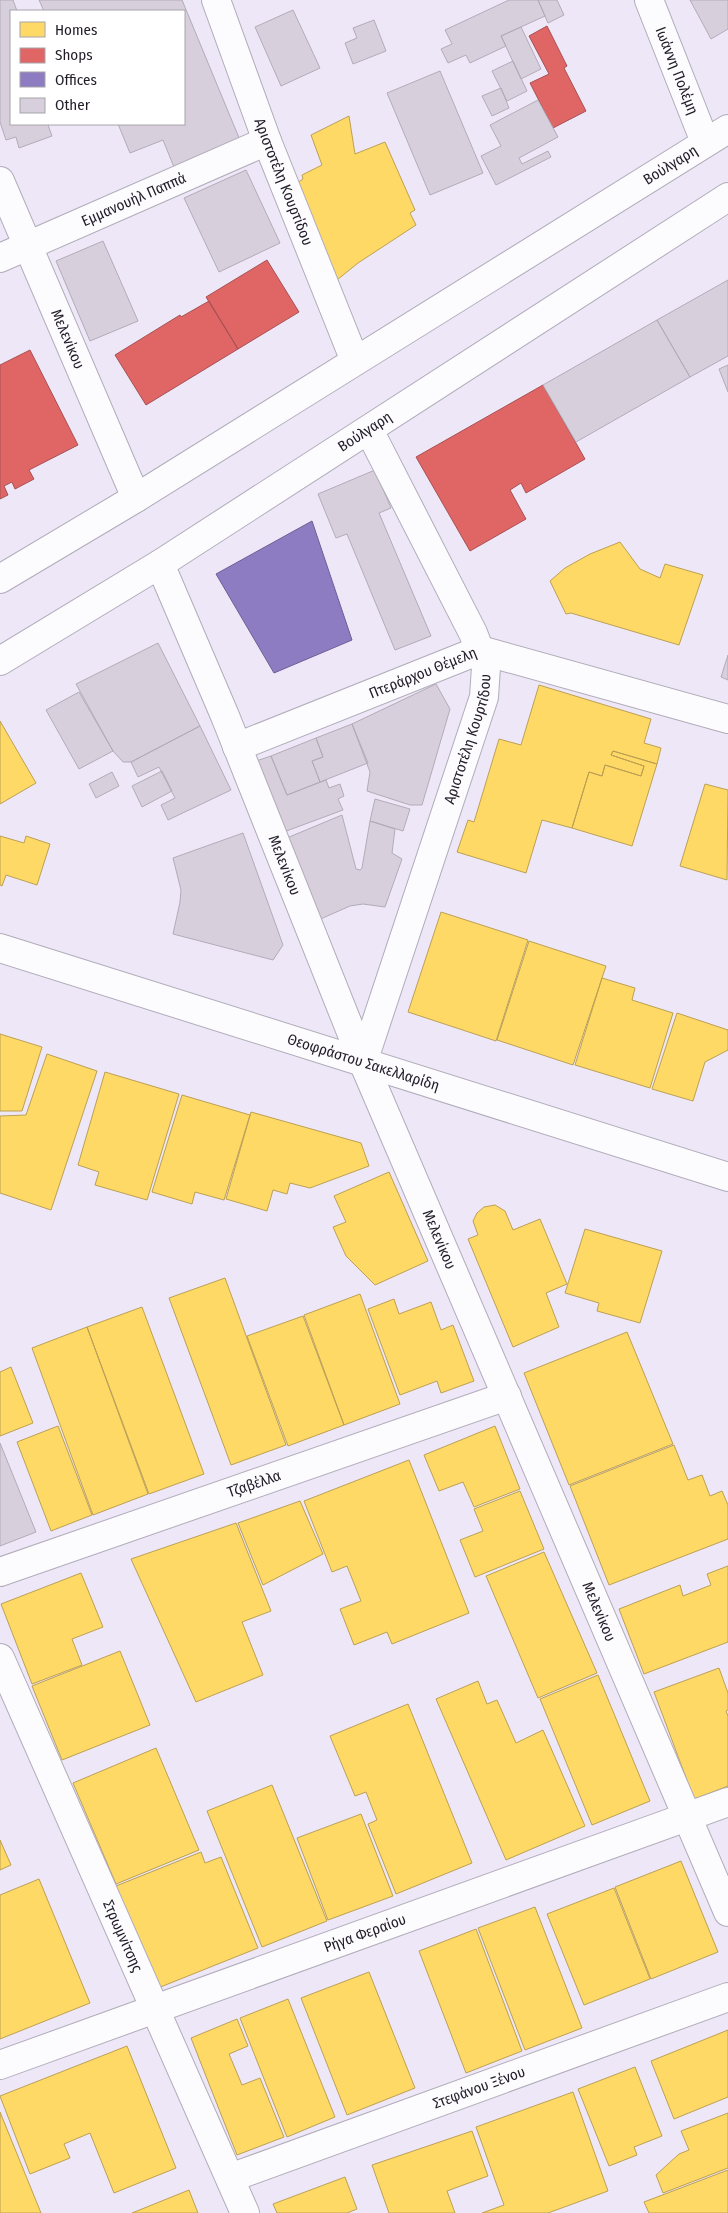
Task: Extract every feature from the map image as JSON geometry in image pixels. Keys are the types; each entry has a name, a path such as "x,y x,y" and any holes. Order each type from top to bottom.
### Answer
{"street":[{"name":"Αριστοτέλη Κουρτίδου","path":"216,0 267,142 355,362"},
{"name":"Ιωάννη Πολέμη","path":"649,0 705,142"},
{"name":"Βούλγαρη","path":"0,579 136,498 728,129"},
{"name":"Εμμανουήλ Παππά","path":"0,258 267,142"},
{"name":"Μελενίκου","path":"0,181 136,498"},
{"name":"Βούλγαρη","path":"0,661 160,564 728,197"},
{"name":"Αριστοτέλη Κουρτίδου","path":"364,1062 484,697 486,667 473,633 369,430"},
{"name":"Μελενίκου","path":"160,564 237,747 364,1062 728,1912"},
{"name":"Πτεράρχου Θέμελη","path":"237,747 480,650 728,719"},
{"name":"Θεοφράστου Σακελλαρίδη","path":"0,948 728,1177"},
{"name":"Τζαβέλλα","path":"0,1572 507,1396"},
{"name":"Στρωμνίτσης","path":"0,1658 245,2213"},
{"name":"Ρήγα Φεραίου","path":"0,2065 728,1802"},
{"name":"Στεφάνου Ξένου","path":"230,2178 728,1996"}],"building: Homes":[{"path":"349,116 355,154 385,142 415,210 410,213 416,225 358,263 337,280 294,185 303,179 302,175 322,165 311,135"},
{"path":"620,542 640,569 660,578 665,564 703,575 679,645 571,613 566,614 550,581 565,568 590,554"},
{"path":"539,685 651,719 644,743 661,748 657,764 613,751 611,755 644,766 641,776 605,765 602,776 589,772 572,828 542,820 526,873 457,852 468,820 474,822 499,739 521,745"},
{"path":"0,721 36,783 0,804"},
{"path":"613,751 657,764 632,846 572,828 589,772 602,776 605,765 641,776 644,766 611,755"},
{"path":"705,784 728,790 727,880 680,866"},
{"path":"0,836 24,843 26,836 50,844 37,885 6,875 2,886 0,885"},
{"path":"441,912 528,940 496,1041 408,1012"},
{"path":"529,941 606,966 573,1065 497,1040"},
{"path":"602,978 635,988 632,1000 673,1013 650,1088 575,1065"},
{"path":"677,1013 728,1030 728,1050 705,1062 693,1101 652,1089"},
{"path":"0,1034 42,1047 22,1111 0,1111"},
{"path":"47,1054 97,1071 51,1210 0,1193 0,1116 26,1115"},
{"path":"105,1072 179,1094 147,1200 95,1185 99,1172 78,1165"},
{"path":"182,1095 250,1115 224,1200 195,1192 192,1204 152,1192"},
{"path":"251,1112 361,1143 369,1166 310,1188 290,1183 287,1194 273,1190 267,1211 226,1199"},
{"path":"389,1172 428,1261 375,1285 346,1256 333,1227 346,1222 334,1196"},
{"path":"495,1205 505,1211 513,1230 540,1219 567,1284 546,1293 559,1327 513,1347 468,1239 478,1235 473,1221 477,1213 484,1207"},
{"path":"585,1229 662,1251 640,1323 597,1311 599,1303 565,1293"},
{"path":"225,1278 286,1445 231,1465 169,1298"},
{"path":"360,1294 400,1404 344,1425 304,1315"},
{"path":"394,1299 399,1314 431,1302 441,1330 453,1325 474,1381 441,1393 437,1381 400,1395 368,1309"},
{"path":"142,1307 204,1474 149,1494 87,1327"},
{"path":"303,1316 344,1425 288,1446 247,1336"},
{"path":"87,1327 148,1494 93,1515 32,1348"},
{"path":"627,1332 673,1444 569,1485 524,1373"},
{"path":"11,1367 33,1423 0,1436 0,1372"},
{"path":"58,1426 92,1515 51,1531 17,1442"},
{"path":"495,1426 520,1489 474,1507 463,1482 439,1491 424,1455"},
{"path":"674,1445 688,1480 702,1475 710,1496 722,1491 728,1505 728,1539 609,1585 570,1486"},
{"path":"409,1460 469,1613 392,1644 387,1632 354,1645 340,1609 361,1601 347,1566 332,1572 304,1501"},
{"path":"520,1491 544,1549 475,1577 460,1540 483,1531 474,1509"},
{"path":"300,1501 323,1554 263,1585 238,1523"},
{"path":"236,1523 271,1611 242,1622 263,1675 196,1702 131,1559"},
{"path":"544,1552 597,1673 538,1698 486,1576"},
{"path":"728,1566 728,1642 644,1674 619,1609 680,1585 683,1596 711,1585 707,1574"},
{"path":"81,1573 103,1627 72,1639 82,1665 32,1684 1,1604"},
{"path":"120,1651 150,1725 62,1760 32,1686"},
{"path":"719,1668 728,1693 728,1710 726,1711 728,1716 728,1786 694,1799 654,1692"},
{"path":"598,1675 650,1801 592,1825 540,1699"},
{"path":"478,1681 487,1704 497,1700 516,1743 543,1730 585,1826 506,1860 436,1699"},
{"path":"408,1704 472,1863 396,1894 368,1824 377,1820 366,1792 355,1796 330,1736"},
{"path":"156,1748 199,1850 116,1884 73,1783"},
{"path":"272,1785 327,1921 262,1947 207,1811"},
{"path":"361,1814 393,1896 328,1920 297,1838"},
{"path":"0,1840 11,1865 0,1870"},
{"path":"201,1852 205,1863 221,1857 258,1948 158,1988 116,1886"},
{"path":"681,1861 718,1952 651,1979 615,1887"},
{"path":"39,1879 90,2003 0,2039 0,1895"},
{"path":"614,1888 650,1979 584,2005 547,1914"},
{"path":"535,1907 582,2028 525,2050 478,1928"},
{"path":"476,1929 522,2051 466,2073 419,1951"},
{"path":"369,1972 415,2088 347,2115 301,1998"},
{"path":"288,1999 335,2117 287,2137 240,2018"},
{"path":"237,2019 248,2046 229,2054 242,2085 260,2078 284,2137 237,2155 191,2038"},
{"path":"728,2030 728,2097 674,2119 651,2061"},
{"path":"127,2046 176,2168 114,2193 90,2133 64,2144 70,2158 30,2174 0,2096"},
{"path":"635,2067 662,2136 634,2147 637,2155 609,2166 578,2089"},
{"path":"573,2092 608,2191 548,2213 482,2213 504,2205 476,2127"},
{"path":"0,2112 41,2213 0,2213"},
{"path":"728,2113 728,2168 663,2193 656,2175 679,2154 689,2150 681,2131"},
{"path":"472,2131 488,2176 447,2191 455,2213 389,2213 372,2165"},
{"path":"728,2170 728,2213 649,2213 644,2202"},
{"path":"345,2177 357,2209 347,2213 277,2213 273,2204"},
{"path":"189,2190 198,2213 132,2213"}],"building: Shops":[{"path":"547,26 567,66 564,68 586,111 553,128 530,83 549,74 529,36"},
{"path":"267,260 299,312 238,349 206,297"},
{"path":"209,301 238,349 146,405 115,355 180,315 181,317"},
{"path":"30,350 78,445 29,470 34,479 15,489 12,482 4,486 8,495 0,499 0,365"},
{"path":"543,385 585,459 526,493 521,483 510,490 526,519 470,551 416,457"}],"building: Offices":[{"path":"312,521 352,640 274,673 216,574"}],"building: Other":[{"path":"0,0 13,0 17,10 10,10 10,125 48,125 52,136 19,148 16,137 6,140 0,122"},
{"path":"39,0 182,0 242,145 176,172 163,140 130,153 118,125 185,125 185,10 44,10"},
{"path":"509,0 538,0 545,16 501,36 506,46 470,63 466,55 448,63 441,49 452,44 445,30"},
{"path":"538,0 557,0 564,15 548,23"},
{"path":"690,0 728,0 728,29 711,39"},
{"path":"293,10 320,68 281,86 255,27"},
{"path":"374,20 386,51 353,64 345,43 357,38 353,28"},
{"path":"521,27 541,69 521,79 501,36"},
{"path":"513,61 527,91 507,101 492,71"},
{"path":"440,71 483,173 430,195 387,93"},
{"path":"501,88 509,108 492,116 482,96"},
{"path":"538,100 558,137 519,158 522,164 548,151 551,157 496,185 481,156 501,146 490,125"},
{"path":"246,170 280,243 219,272 184,198"},
{"path":"103,241 138,321 90,341 56,261"},
{"path":"728,280 728,356 690,377 657,320"},
{"path":"657,320 690,377 576,442 543,385"},
{"path":"728,365 728,392 719,369"},
{"path":"375,470 391,508 379,513 431,636 395,650 347,534 336,538 318,494"},
{"path":"158,643 200,726 131,762 123,762 113,751 76,684"},
{"path":"728,655 728,680 721,677"},
{"path":"436,684 450,709 422,805 410,805 367,791 370,772 352,724"},
{"path":"79,692 113,751 79,769 46,710"},
{"path":"352,724 368,763 320,782 312,761 323,757 316,738"},
{"path":"200,726 231,790 168,820 161,805 175,798 159,767 138,777 131,762"},
{"path":"316,738 323,757 312,761 320,782 287,795 271,756"},
{"path":"271,756 287,795 326,780 329,788 340,784 344,796 338,799 343,810 281,833 253,762"},
{"path":"162,771 172,791 142,807 132,786"},
{"path":"112,772 119,786 96,798 89,784"},
{"path":"375,799 410,809 403,831 370,821"},
{"path":"342,815 356,869 360,870 362,868 370,821 395,829 392,853 402,859 385,907 363,904 350,906 316,921 282,840"},
{"path":"243,833 283,945 273,960 173,934 181,890 173,858"},
{"path":"0,1443 36,1532 0,1546"}]}
